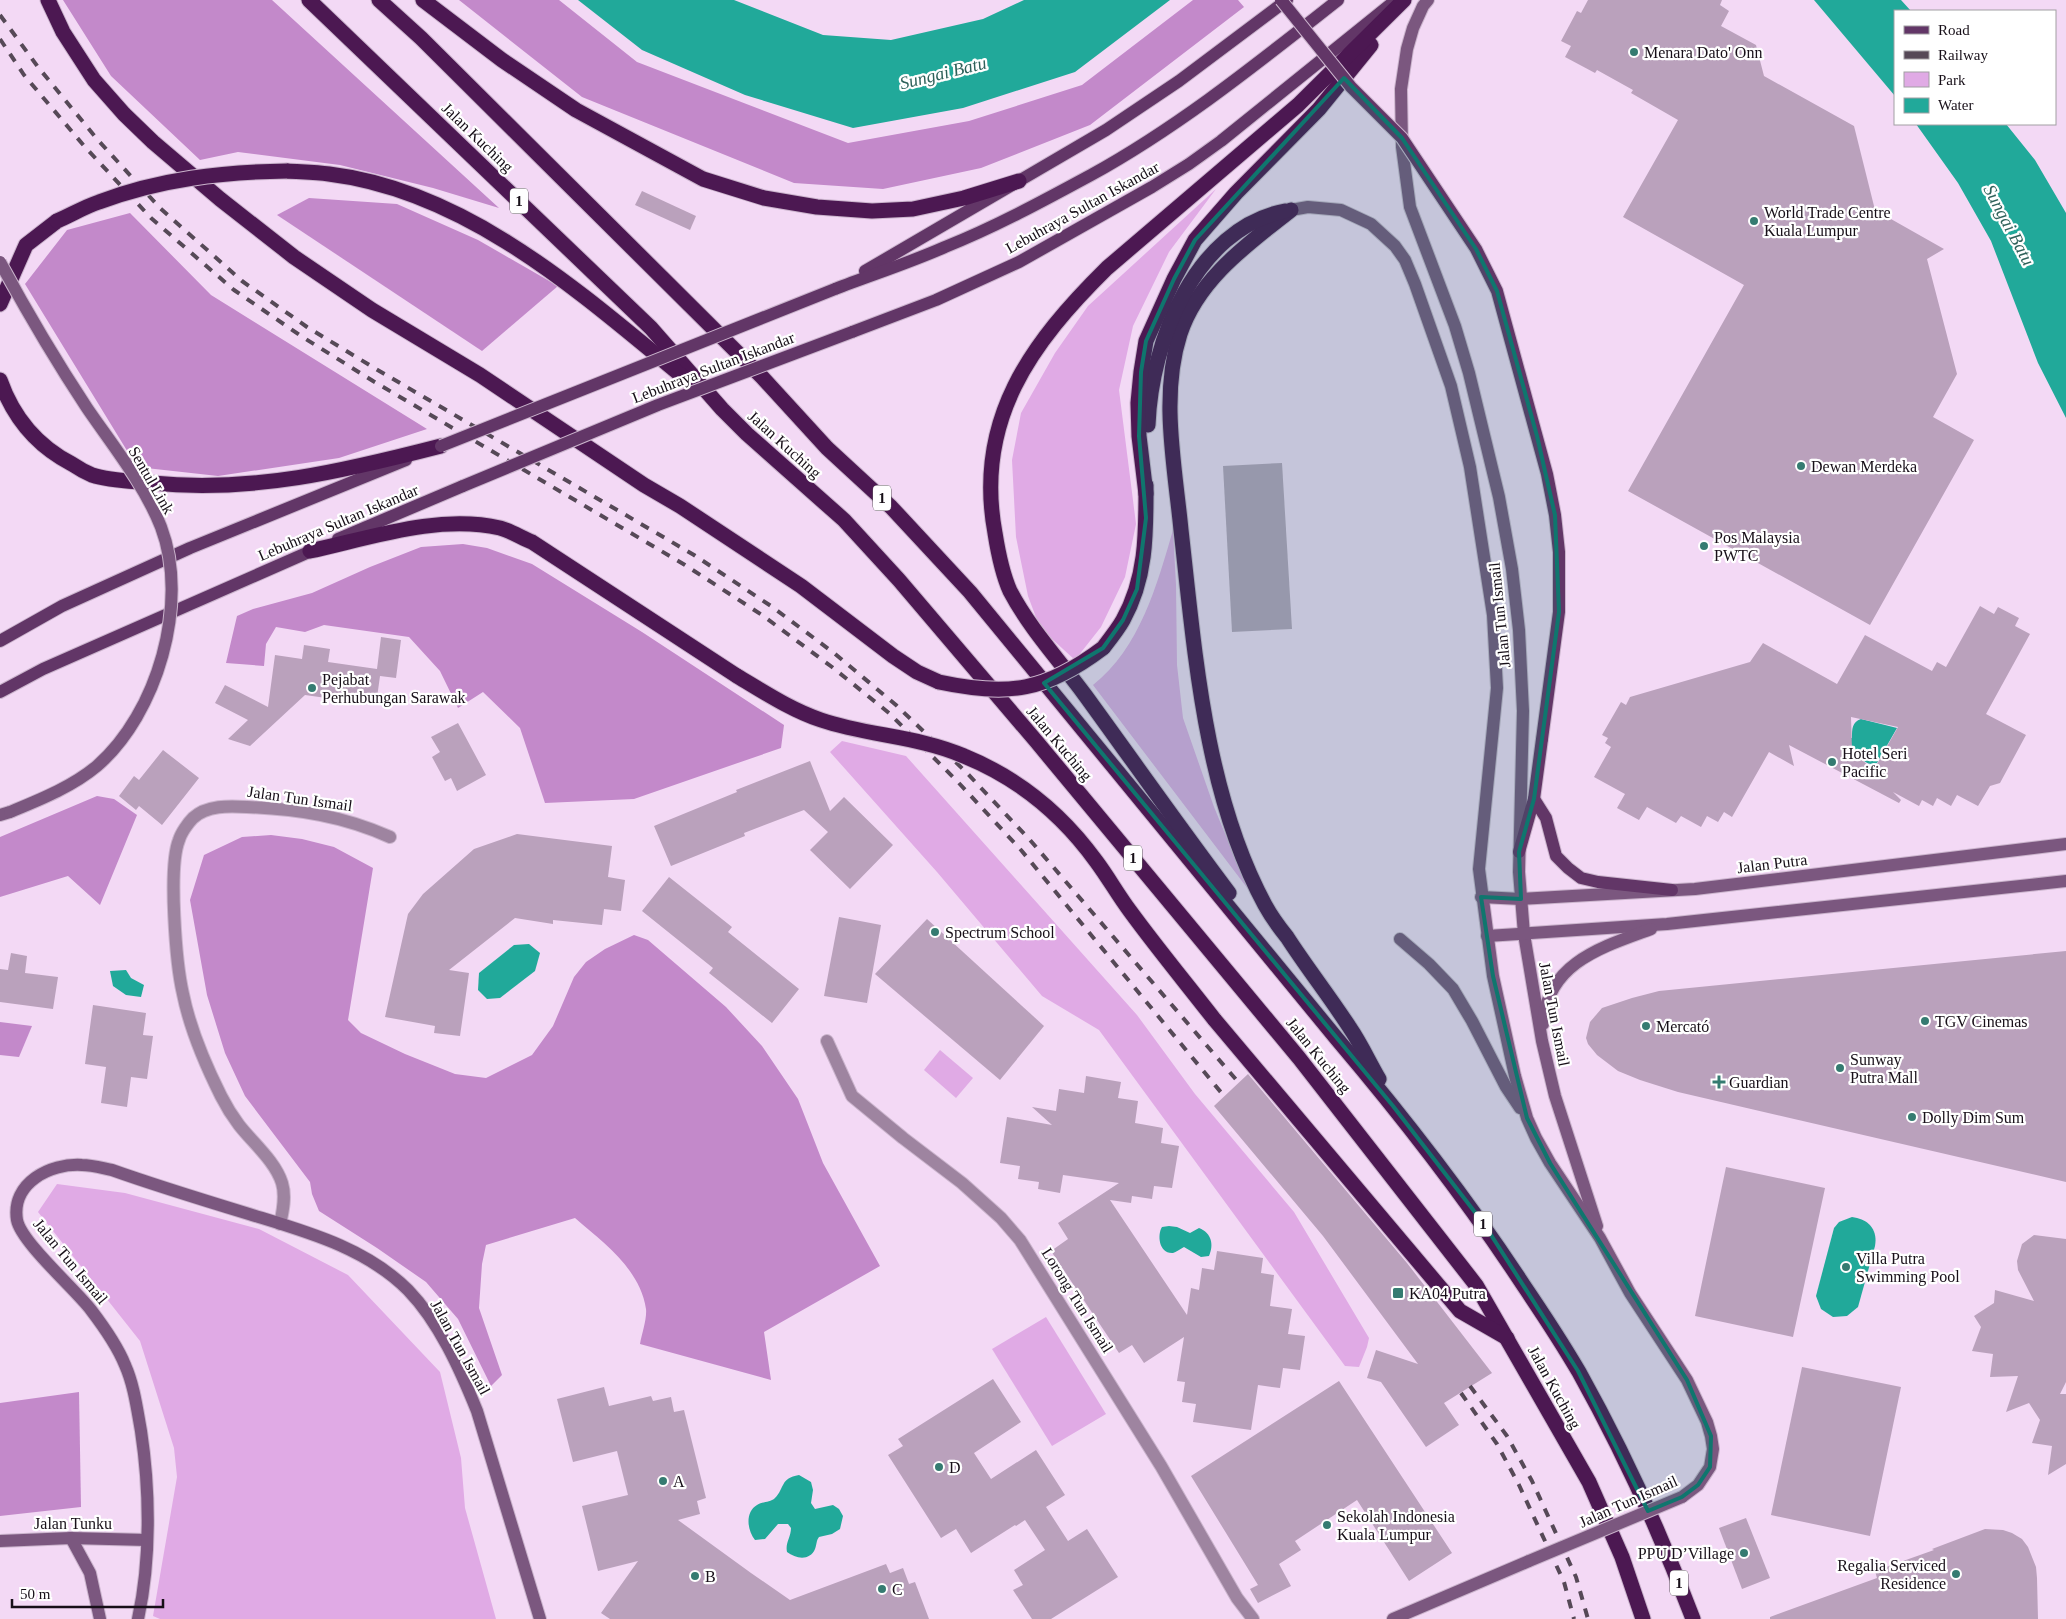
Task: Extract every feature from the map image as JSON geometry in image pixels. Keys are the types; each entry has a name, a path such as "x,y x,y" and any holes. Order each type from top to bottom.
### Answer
{"highway":[{"path":"48,0 63,32 94,80 124,114 153,142 220,199 294,257 372,310 480,375 644,485 680,506 801,586 849,624 901,661 939,682 988,690 1019,689 1046,682 1082,663 1103,648 1123,620 1137,589 1145,550 1148,413 1152,386 1167,329 1184,291 1221,243 1270,214 1291,210"},
{"name":"Jalan Kuching","path":"309,0 651,328 722,409 747,434 844,520 900,580 1299,1058 1476,1285 1588,1482 1622,1557 1643,1619"},
{"name":"Jalan Kuching","path":"379,0 421,38 762,377 827,448 891,507 970,592 1393,1106 1484,1224 1578,1371 1666,1548 1693,1619"},
{"path":"423,0 502,60 576,110 703,179 764,198 817,207 872,211 913,209 964,198 1019,181"},
{"path":"1243,926 1236,903 1077,683 1030,623 1010,590 999,555 989,496 994,450 1010,392 1028,360 1078,296 1107,268 1298,105 1404,0"},
{"path":"1146,494 1139,436 1138,403 1141,372 1146,341 1174,279 1195,240 1236,193 1319,109 1409,0"},
{"path":"0,304 26,245 57,221 98,202 182,179 216,174 287,172 330,174 371,183 414,196 494,235 566,281 722,409"},
{"path":"1291,210 1244,247 1221,269 1195,300 1180,334 1170,398 1174,458 1193,638 1215,770 1241,850 1265,906 1352,1030 1393,1106"},
{"path":"0,380 6,396 22,424 42,446 91,474 116,480 211,487 258,484 348,470 441,446"},
{"path":"310,551 432,525 465,524 501,529 532,542 737,676 787,706 821,720 937,746 965,756 1013,781 1039,798 1062,820 1095,860 1129,910 1214,1019 1460,1311 1508,1339"}],"main road":[{"path":"1281,0 1351,87 1402,138 1476,249 1497,291 1547,474 1558,543 1559,612 1534,799 1519,852"},
{"path":"834,289 1106,130 1179,81 1287,0"},
{"name":"Lebuhraya Sultan Iskandar","path":"0,641 62,606 190,548 441,446 986,230 1092,174 1181,119 1338,0"},
{"name":"Lebuhraya Sultan Iskandar","path":"0,692 43,669 310,551 463,486 658,405 936,300 1019,262 1189,164 1221,141 1396,0"},
{"path":"1534,799 1546,818 1556,856 1581,878 1598,882 1672,890"}],"street":[{"name":"Jalan Tun Ismail","path":"1428,0 1423,6 1413,28 1401,89 1402,147 1410,207 1455,326 1469,373 1499,497 1512,569 1519,630 1523,711 1519,852 1524,934 1542,1041 1555,1096 1600,1238"},
{"name":"Jalan Tun Ismail","path":"1291,210 1308,208 1341,210 1371,224 1395,246 1405,260 1415,284 1450,386 1470,467 1493,615 1497,688 1479,869 1493,976 1506,1036 1527,1118 1550,1163 1600,1238 1630,1293 1687,1380 1712,1436 1713,1449 1710,1467 1703,1479 1682,1497 1393,1619"},
{"name":"Sentul Link","path":"0,262 45,343 130,469 151,506 168,550 171,581 171,614 158,673 134,722 120,742 96,767 70,784 40,800 5,814"},
{"name":"Jalan Tun Ismail","path":"280,1224 284,1203 282,1183 268,1160 238,1124 222,1098 193,1030 183,994 177,960 174,902 178,840 192,819 204,810 230,806 270,808 329,816 357,823 390,837"},
{"name":"Jalan Putra","path":"1482,897 1521,899 1672,890 2066,844"},
{"path":"1487,936 1667,924 2066,880"},
{"path":"1542,1041 1544,1009 1558,979 1567,969 1604,946 1667,924"},
{"path":"1400,939 1429,964 1453,989 1506,1087 1527,1118"},
{"name":"Lorong Tun Ismail","path":"828,1041 852,1096 962,1183 1002,1218 1020,1240 1161,1466 1237,1598 1253,1619"},
{"name":"Jalan Tun Ismail","path":"138,1619 147,1540 147,1474 137,1405 125,1365 109,1335 91,1309 32,1246 17,1221 18,1200 26,1184 48,1169 80,1165 112,1170 334,1243 383,1268 412,1295 430,1319 465,1382 477,1411 540,1619"},
{"path":"71,1538 90,1573 100,1619"},
{"name":"Jalan Tunku","path":"0,1541 71,1538 147,1540"}],"highlighted area":[{"path":"1344,78 1402,138 1476,249 1497,291 1537,436 1555,515 1559,612 1534,799 1519,852 1521,899 1481,897 1493,976 1527,1118 1550,1163 1687,1380 1711,1436 1710,1467 1698,1485 1682,1497 1648,1511 1578,1371 1484,1224 1393,1106 1044,683 1103,648 1123,620 1137,589 1146,518 1139,436 1141,372 1146,341 1174,279 1195,240"}],"green space":[{"path":"1216,189 1169,252 1133,326 1119,390 1136,524 1125,577 1101,627 1075,660 1040,628 1028,596 1016,537 1012,460 1021,413 1055,353 1088,306"},
{"path":"1173,530 1177,665 1183,718 1214,807 1248,889 1093,685 1123,653 1135,634 1153,593"},
{"path":"842,741 906,756 1137,1015 1195,1094 1294,1212 1369,1338 1359,1367 1345,1366 1099,1030 1042,996 937,872 830,752"},
{"path":"940,1050 973,1078 956,1098 924,1070"},
{"path":"57,1184 125,1193 259,1229 348,1275 440,1372 461,1458 465,1508 496,1619 160,1619 153,1616 177,1477 174,1448 140,1341 38,1212"},
{"path":"1046,1317 1106,1414 1052,1446 992,1349"}],"shaded area":[{"path":"63,0 272,0 499,208 433,188 340,165 238,152 200,160 111,76"},
{"path":"459,0 559,0 637,62 848,143 969,121 1082,85 1193,0 1238,0 1244,7 1090,125 981,168 883,189 794,183 582,97"},
{"path":"309,198 397,204 478,240 558,286 482,351 277,215"},
{"path":"130,213 211,295 427,429 339,458 218,476 137,467 25,284 67,230"},
{"path":"463,544 487,548 532,564 642,632 784,725 781,748 634,799 545,803 520,728 483,692 458,708 440,671 409,637 324,625 305,632 276,627 266,644 264,666 226,663 237,616 253,609 312,593 421,547"},
{"path":"97,796 114,799 137,815 100,905 68,876 0,897 0,837"},
{"path":"271,835 302,839 334,847 373,868 348,1020 361,1033 405,1054 455,1074 486,1078 532,1055 553,1026 574,977 586,962 605,949 634,935 648,940 726,1007 762,1046 798,1099 823,1163 880,1266 764,1332 771,1380 640,1344 646,1309 636,1281 629,1269 609,1247 575,1218 486,1245 482,1264 479,1308 502,1375 491,1386 458,1319 426,1282 319,1211 312,1194 310,1182 245,1096 225,1053 207,995 190,900 204,855 242,837"},
{"path":"0,1022 32,1026 19,1057 0,1055"},
{"path":"79,1392 81,1507 0,1516 0,1403"}],"water":[{"name":"Sungai Batu","path":"578,0 734,0 823,35 891,40 983,19 1024,0 1170,0 1075,72 963,108 853,128 745,95 642,50"},
{"path":"1814,0 1901,0 1910,10 1894,10 1894,95"},
{"name":"Sungai Batu","path":"1917,125 2007,125 2035,160 2066,213 2066,418 2038,363 1991,241 1958,183"},
{"path":"1861,719 1897,728 1877,763 1874,764 1864,761 1858,755 1851,761 1843,737 1852,738 1854,724"},
{"path":"529,944 540,953 535,971 500,998 487,999 478,990 479,973 514,945"},
{"path":"126,970 131,978 144,985 141,997 126,995 113,986 110,971"},
{"name":"Villa Putra Swimming Pool","path":"1852,1217 1863,1220 1871,1226 1876,1240 1875,1246 1858,1307 1847,1316 1833,1317 1821,1309 1816,1296 1834,1228 1839,1222"},
{"path":"1162,1227 1177,1227 1190,1233 1199,1228 1207,1233 1211,1240 1209,1256 1201,1257 1184,1247 1173,1253 1165,1250 1160,1243 1160,1230"},
{"path":"799,1475 811,1482 813,1490 811,1503 815,1509 833,1505 839,1509 843,1516 840,1529 832,1534 819,1537 813,1553 802,1558 787,1552 791,1528 788,1524 778,1524 765,1539 755,1540 749,1526 749,1517 753,1508 773,1500 789,1478"}],"building":[{"path":"1588,0 1722,0 1720,5 1729,11 1721,26 1756,45 1764,76 1854,126 1875,210 1944,249 1927,259 1957,374 1933,417 1974,440 1870,625 1628,491 1744,285 1623,217 1678,120 1631,93 1633,90 1597,70 1595,73 1565,57 1571,46 1561,41 1577,11 1581,13"},
{"path":"642,191 696,216 690,230 635,205"},
{"path":"1282,463 1292,629 1232,632 1223,466"},
{"path":"1980,606 1994,614 1998,607 2019,618 2015,626 2030,634 1986,714 2026,735 2000,783 1990,786 1978,806 1957,795 1951,806 1937,798 1933,806 1922,800 1919,806 1893,792 1901,800 1899,803 1789,745 1794,766 1769,752 1732,817 1724,812 1718,822 1707,816 1701,827 1681,816 1676,823 1647,807 1639,820 1617,808 1625,794 1594,777 1611,747 1605,743 1608,738 1602,735 1621,702 1626,705 1630,697 1750,662 1763,643 1837,684 1865,635 1932,671 1937,662 1946,667","holes":["1851,717 1898,727 1873,771 1852,749"]},
{"path":"381,637 401,640 396,678 380,676 376,705 305,695 250,746 228,739 248,720 215,703 225,685 268,707 275,655 302,659 304,645 330,649 328,662 377,669"},
{"path":"458,723 486,775 457,791 451,778 445,781 432,757 440,752 431,737"},
{"path":"163,750 199,778 162,825 139,806 136,810 119,796 134,776 139,780"},
{"path":"810,761 830,811 844,797 893,845 850,889 810,850 828,832 804,810 744,833 745,836 671,866 654,826 737,792 736,790"},
{"path":"517,834 612,846 608,877 625,880 621,911 604,909 602,925 553,920 553,924 515,918 449,970 469,973 460,1036 434,1033 435,1026 385,1017 408,914 423,894 474,849"},
{"path":"669,877 732,927 728,932 799,989 772,1023 709,973 713,968 642,911"},
{"path":"839,917 881,925 867,1003 824,996"},
{"path":"927,919 1044,1026 1000,1080 875,974"},
{"name":"Sunway Putra Mall","path":"2066,951 2066,1182 1678,1092 1618,1071 1597,1055 1588,1044 1586,1038 1590,1022 1602,1008 1659,991"},
{"path":"11,953 27,956 25,973 58,977 53,1009 0,1002 0,969 8,970"},
{"path":"93,1005 146,1013 143,1035 153,1036 147,1079 131,1077 127,1107 101,1103 106,1067 85,1064"},
{"name":"KA04 Putra","path":"1248,1074 1407,1263 1492,1373 1444,1403 1459,1425 1426,1447 1381,1382 1367,1378 1376,1350 1418,1364 1323,1236 1214,1106"},
{"path":"1086,1076 1121,1082 1118,1098 1138,1101 1135,1123 1163,1128 1161,1143 1179,1146 1172,1188 1154,1186 1152,1199 1132,1196 1131,1203 1110,1200 1187,1315 1191,1288 1199,1290 1202,1268 1214,1270 1217,1251 1263,1258 1261,1273 1274,1275 1270,1306 1292,1309 1288,1334 1305,1336 1300,1370 1283,1368 1280,1388 1258,1385 1251,1430 1193,1422 1196,1404 1182,1402 1185,1382 1177,1381 1184,1337 1144,1363 1132,1345 1119,1353 1051,1251 1068,1239 1058,1223 1119,1183 1063,1175 1060,1193 1038,1189 1039,1182 1018,1179 1020,1166 1000,1163 1007,1117 1052,1125 1032,1107 1056,1111 1059,1089 1084,1093"},
{"path":"1726,1167 1825,1188 1793,1337 1695,1316"},
{"path":"2034,1235 2066,1239 2066,1382 2060,1394 2066,1394 2066,1464 2048,1475 2052,1446 2032,1443 2040,1420 2029,1403 2006,1412 2018,1376 1990,1377 1993,1354 1972,1351 1981,1327 1974,1316 1994,1303 1995,1290 2034,1301 2018,1270 2017,1261 2022,1244"},
{"path":"1802,1367 1901,1387 1870,1536 1771,1515"},
{"name":"D","path":"993,1379 1021,1422 974,1453 991,1479 1036,1450 1065,1495 1046,1507 1068,1541 1087,1529 1118,1577 1051,1619 1032,1619 1013,1590 1023,1585 1014,1570 1045,1550 1025,1520 971,1553 956,1529 941,1538 888,1455 903,1446 898,1439"},
{"name":"Sekolah Indonesia Kuala Lumpur","path":"1339,1381 1452,1553 1409,1581 1357,1500 1295,1541 1301,1550 1279,1564 1291,1586 1258,1603 1250,1589 1258,1585 1191,1476"},
{"path":"604,1387 609,1406 651,1396 653,1401 671,1397 674,1412 684,1410 706,1498 697,1501 700,1514 678,1520 751,1573 790,1600 886,1564 890,1573 903,1568 909,1584 915,1582 929,1619 610,1619 601,1613 638,1561 598,1571 582,1506 628,1495 617,1451 573,1462 557,1399"},
{"name":"PPU D’Village","path":"1746,1518 1770,1578 1742,1589 1719,1528"},
{"name":"Regalia Serviced Residence","path":"1985,1529 2003,1530 2012,1533 2022,1539 2028,1547 2036,1567 2038,1619 1770,1619 1770,1617 1877,1578 1875,1571"}],"railway":[{"path":"0,15 38,67 97,139 160,208 242,281 307,327 376,369 694,555 771,606 834,653 896,705 966,772 1030,840 1239,1083"},
{"path":"0,39 24,75 85,147 151,218 234,290 301,336 373,381 685,565 762,615 832,667 889,713 957,781 1021,850 1224,1096"},
{"path":"1470,1386 1507,1436 1532,1481 1576,1577 1588,1619"},
{"path":"1461,1393 1497,1444 1519,1485 1564,1582 1574,1619"}],"place":[{"name":"Menara Dato' Onn","path":"1634,52"},
{"name":"World Trade Centre Kuala Lumpur","path":"1754,221"},
{"name":"Dewan Merdeka","path":"1801,466"},
{"name":"Pos Malaysia PWTC","path":"1704,546"},
{"name":"Pejabat Perhubungan Sarawak","path":"312,688"},
{"name":"Hotel Seri Pacific","path":"1832,762"},
{"name":"Spectrum School","path":"935,932"},
{"name":"TGV Cinemas","path":"1925,1021"},
{"name":"Mercató","path":"1646,1026"},
{"name":"Sunway Putra Mall","path":"1840,1068"},
{"name":"Guardian","path":"1719,1082"},
{"name":"Dolly Dim Sum","path":"1912,1117"},
{"name":"Villa Putra Swimming Pool","path":"1846,1267"},
{"name":"KA04 Putra","path":"1398,1293"},
{"name":"D","path":"939,1467"},
{"name":"A","path":"663,1481"},
{"name":"Sekolah Indonesia Kuala Lumpur","path":"1327,1525"},
{"name":"PPU D’Village","path":"1744,1553"},
{"name":"Regalia Serviced Residence","path":"1956,1574"},
{"name":"B","path":"695,1576"},
{"name":"C","path":"882,1589"}]}
